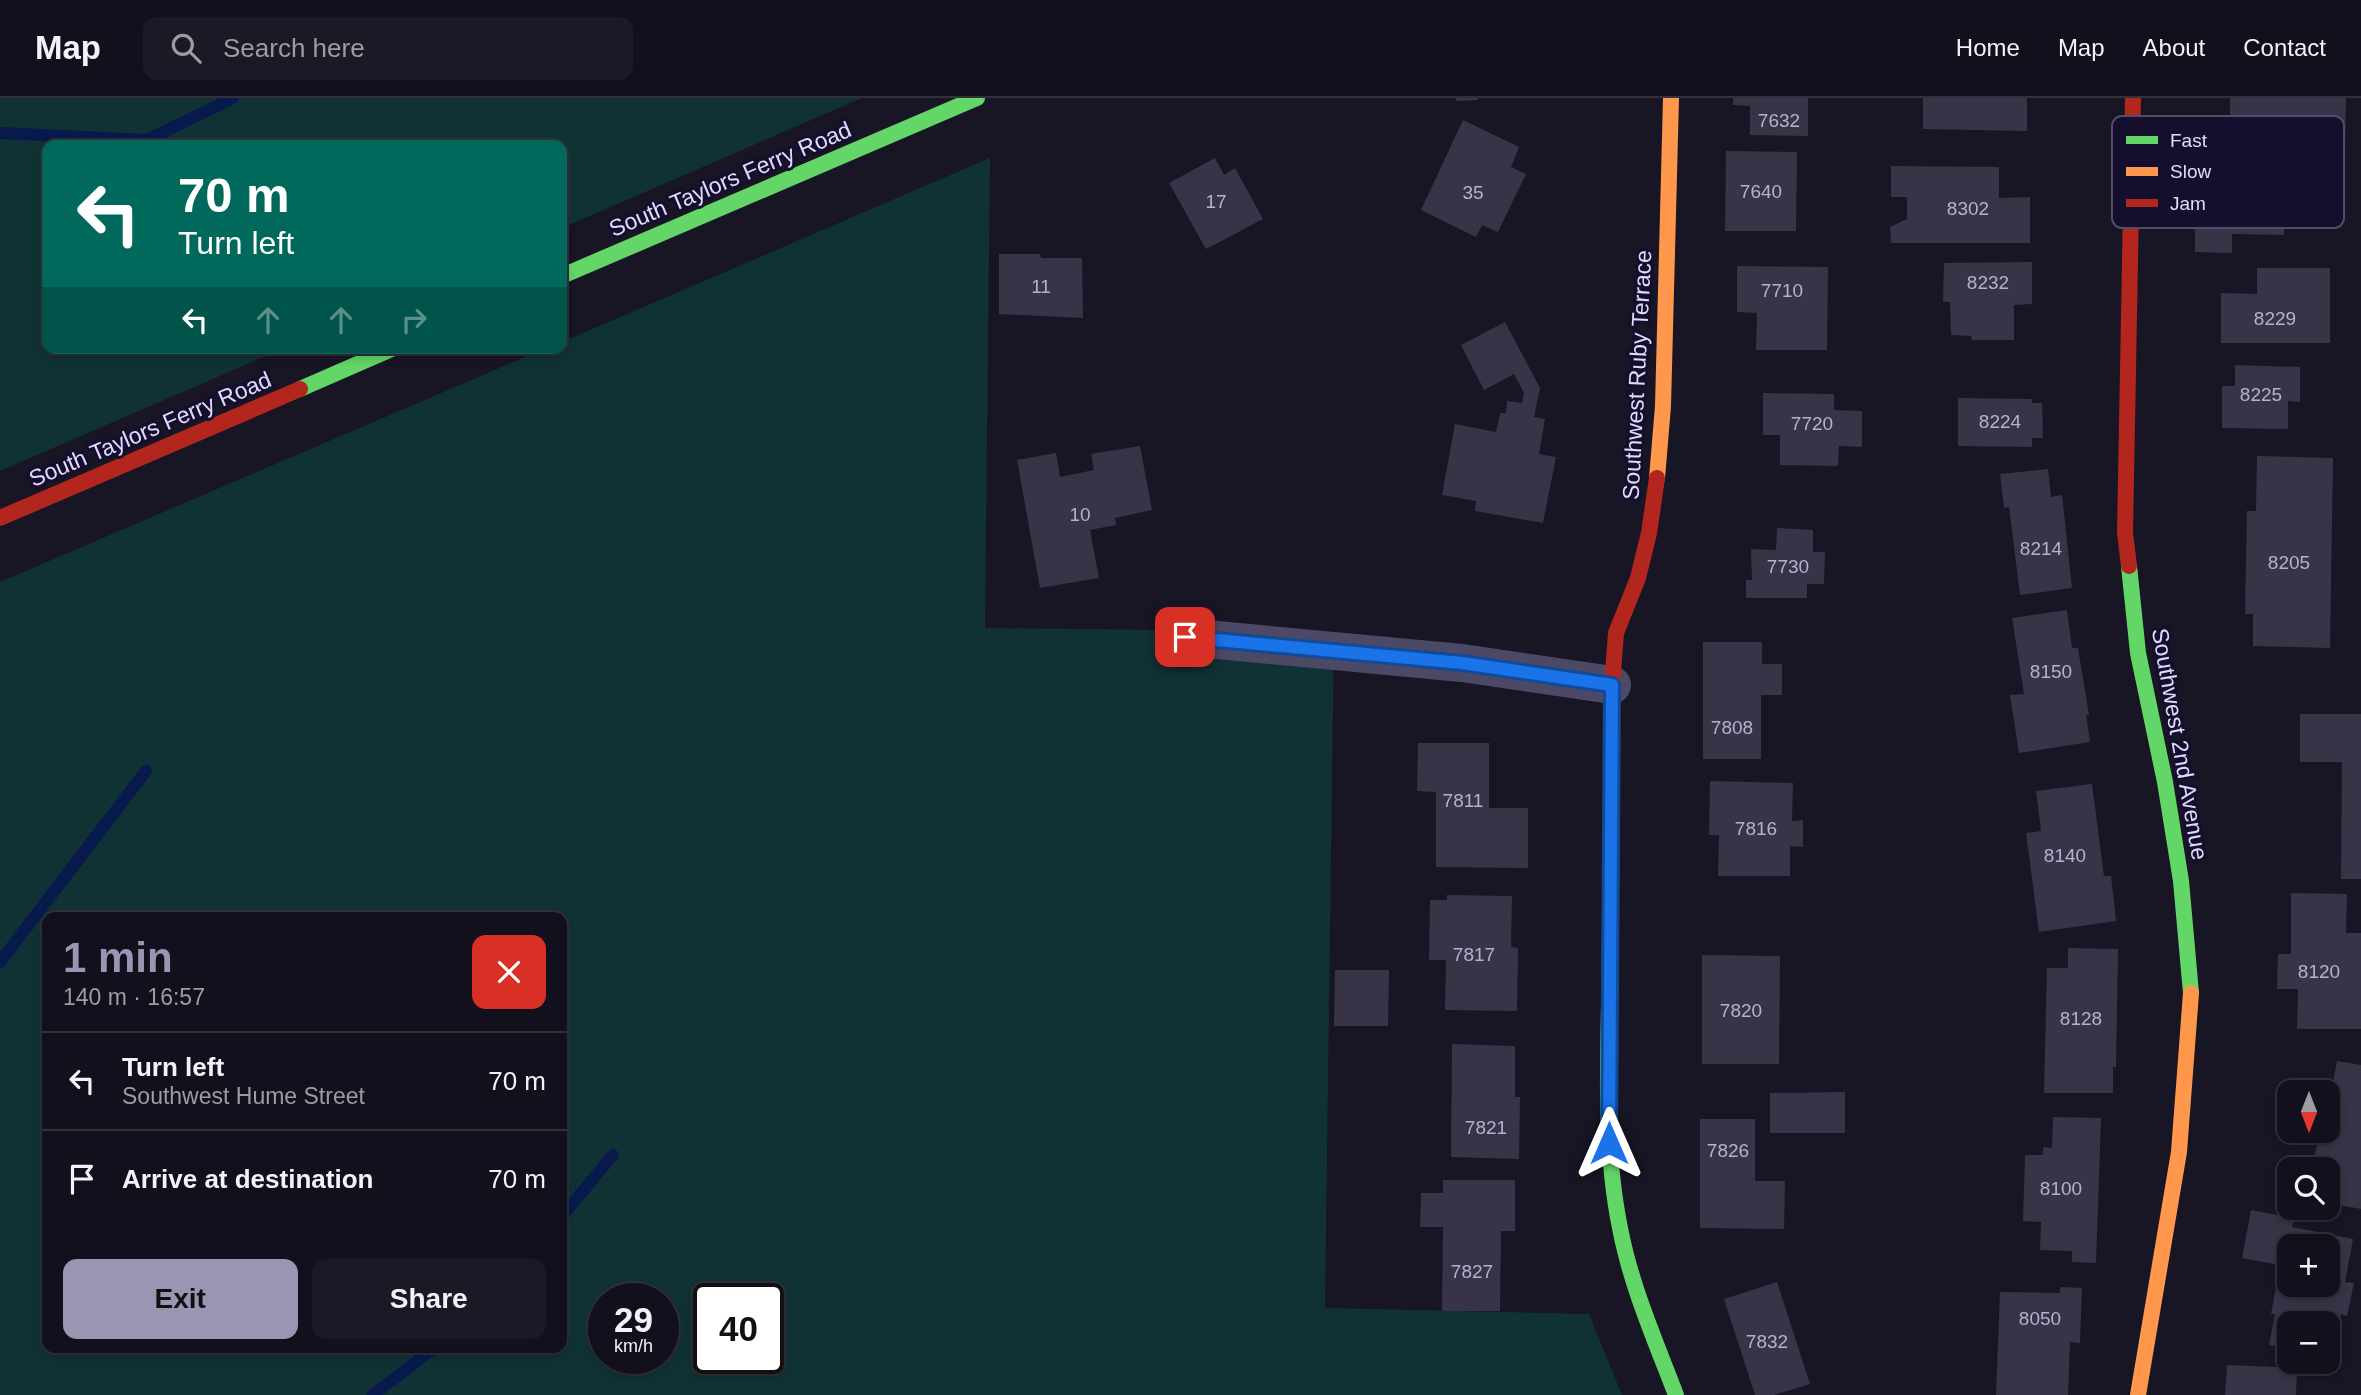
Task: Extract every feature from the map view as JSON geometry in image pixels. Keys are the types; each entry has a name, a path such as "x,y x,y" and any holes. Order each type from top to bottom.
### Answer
{"street":[{"name":"South Taylors Ferry Road","path":"567,274 977,98"},
{"name":"Southwest Ruby Terrace","path":"1671,98 1662,406 1656,490 1638,578 1616,633 1612,685 1609,1143 1613,1196 1623,1245 1640,1301 1676,1395"},
{"name":"Southwest 2nd Avenue","path":"2133,98 2133,116"},
{"name":"Southwest 2nd Avenue","path":"2131,228 2125,533 2138,653 2165,782 2181,881 2191,990 2179,1152 2138,1395"},
{"name":"South Taylors Ferry Road","path":"0,518 380,354"},
{"path":"1185,637 1462,663 1612,685"}],"green space":[{"path":"0,98 862,98 567,226 567,140 42,140 42,354 270,354 0,471"},
{"path":"990,158 985,628 1334,632 1325,1308 1589,1314 1622,1395 0,1395 0,582 532,354 567,354 567,340"}],"building":[{"path":"1456,98 1478,98 1478,100 1456,101"},
{"path":"1733,98 1808,98 1808,136 1750,135 1750,106 1733,105"},
{"path":"1923,98 2027,98 2027,131 1923,129"},
{"path":"2230,98 2346,98 2345,148 2344,116 2230,116"},
{"path":"1463,120 1519,147 1511,167 1526,174 1498,232 1482,225 1476,237 1421,210"},
{"path":"1726,151 1797,152 1796,231 1725,231"},
{"path":"1215,158 1224,175 1235,168 1263,219 1206,249 1169,183"},
{"path":"1891,166 1999,167 1999,198 2030,197 2030,243 1891,243 1890,227 1907,219 1907,197 1891,197"},
{"path":"2195,228 2284,228 2284,235 2232,234 2232,253 2195,252"},
{"path":"999,254 1082,258 1083,318 999,314"},
{"path":"2032,262 2032,304 2014,305 2014,340 1972,340 1971,336 1951,335 1950,302 1943,302 1944,263"},
{"path":"1737,266 1828,267 1827,350 1756,350 1757,313 1737,312"},
{"path":"2257,268 2330,268 2330,343 2221,343 2221,293 2257,294"},
{"path":"1505,322 1540,388 1534,417 1545,419 1539,454 1556,457 1543,523 1475,511 1476,501 1442,495 1455,424 1496,432 1500,413 1506,413 1507,401 1522,403 1524,393 1514,374 1484,390 1461,345"},
{"path":"2235,365 2300,367 2300,402 2288,401 2288,429 2222,428 2222,386 2235,386"},
{"path":"1763,393 1834,394 1834,410 1862,411 1862,447 1839,446 1838,466 1780,465 1780,435 1763,435"},
{"path":"1958,398 2032,399 2032,403 2042,403 2043,438 2032,438 2032,447 1958,446"},
{"path":"1140,446 1152,510 1115,518 1116,525 1090,530 1099,578 1040,588 1017,460 1056,453 1060,477 1094,470 1091,454"},
{"path":"2257,456 2333,458 2330,648 2253,646 2253,614 2245,614 2247,511 2256,511"},
{"path":"2048,469 2051,497 2062,495 2072,588 2020,595 2009,507 2004,508 2000,474"},
{"path":"1777,528 1813,530 1813,552 1825,552 1824,584 1807,584 1807,598 1746,598 1746,580 1752,580 1751,549 1776,550"},
{"path":"2067,610 2072,648 2078,648 2089,715 2086,715 2090,742 2019,753 2010,695 2024,694 2012,618"},
{"path":"1703,642 1762,642 1762,664 1782,664 1782,695 1761,695 1761,759 1703,759"},
{"path":"2300,714 2361,714 2361,879 2341,879 2342,762 2300,762"},
{"path":"1418,743 1489,743 1489,808 1528,808 1528,868 1436,867 1436,792 1417,791"},
{"path":"1710,781 1793,783 1792,821 1803,820 1803,847 1790,846 1790,876 1718,876 1719,835 1709,835"},
{"path":"2092,784 2104,876 2111,876 2116,921 2039,932 2026,833 2041,831 2036,791"},
{"path":"2291,893 2347,894 2346,933 2361,933 2361,1029 2297,1029 2298,989 2277,989 2278,954 2291,954"},
{"path":"1447,895 1512,896 1511,947 1518,948 1517,1011 1445,1010 1446,960 1429,960 1430,900 1447,900"},
{"path":"2068,948 2118,949 2113,1093 2044,1093 2047,968 2068,968"},
{"path":"1702,955 1780,956 1779,1064 1702,1064"},
{"path":"1335,970 1389,970 1388,1026 1334,1026"},
{"path":"1452,1044 1515,1046 1515,1097 1520,1097 1519,1159 1451,1157"},
{"path":"2337,1061 2361,1065 2361,1209 2340,1205 2340,1157 2314,1157 2317,1143 2340,1143 2340,1080 2334,1080"},
{"path":"1845,1092 1845,1133 1770,1133 1770,1093"},
{"path":"2053,1117 2101,1118 2096,1263 2072,1262 2072,1251 2040,1250 2041,1222 2023,1221 2025,1155 2043,1155 2043,1147 2052,1148"},
{"path":"1700,1119 1755,1119 1755,1181 1785,1181 1784,1229 1700,1228"},
{"path":"1443,1180 1515,1180 1515,1231 1501,1231 1500,1311 1442,1311 1443,1227 1420,1227 1421,1193 1443,1193"},
{"path":"2251,1210 2277,1215 2277,1220 2294,1220 2292,1227 2328,1234 2277,1234 2277,1265 2242,1258"},
{"path":"2340,1236 2353,1239 2345,1282 2354,1283 2347,1316 2341,1314 2340,1319 2340,1311 2277,1311 2277,1346 2269,1345 2275,1314 2271,1314 2277,1281 2277,1297 2340,1297"},
{"path":"1777,1282 1810,1384 1774,1395 1755,1395 1724,1299"},
{"path":"2060,1287 2082,1288 2080,1343 2070,1342 2068,1395 1996,1395 2000,1292 2060,1293"},
{"path":"2227,1365 2277,1367 2277,1374 2297,1374 2296,1395 2225,1395"}],"waterway":[{"path":"0,133 147,140 233,98"},
{"path":"0,962 146,771"},
{"path":"567,1210 613,1155"},
{"path":"373,1395 428,1353"}],"traffic: fast":[{"path":"567,274 977,98"},
{"path":"300,389 380,354"},
{"path":"2129,566 2138,653 2165,782 2181,881 2191,993"},
{"path":"1610,939 1608,1121 1614,1193 1630,1271 1676,1395"}],"traffic: slow":[{"path":"1657,478 1663,406 1671,98"},
{"path":"2138,1395 2179,1152 2191,993"}],"traffic: jam":[{"path":"2133,98 2133,116"},
{"path":"2129,566 2125,533 2131,228"},
{"path":"0,518 300,389"},
{"path":"1610,939 1612,685 1616,633 1638,578 1649,533 1657,478"}],"route":[{"path":"1185,637 1462,663 1612,685 1609,1143"}]}
